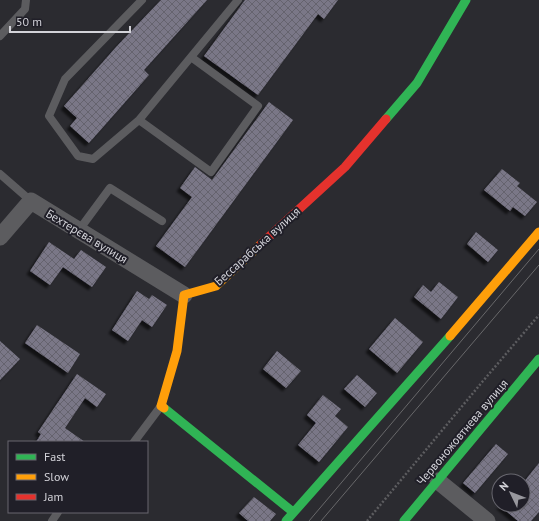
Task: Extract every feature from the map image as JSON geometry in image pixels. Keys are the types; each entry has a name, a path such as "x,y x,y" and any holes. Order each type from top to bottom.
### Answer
{"street":[{"name":"Бессарабська вулиця","path":"184,295 216,286 345,167 417,84 466,0"},
{"name":"Бехтерєва вулиця","path":"31,201 184,295"},
{"path":"0,237 31,201"},
{"path":"286,521 457,329 539,232"},
{"path":"184,295 177,351 161,406 293,512"},
{"name":"Червоножовтнева вулиця","path":"404,521 539,359"},
{"path":"438,481 487,521"}],"lane":[{"path":"0,36 25,9 26,0"},
{"path":"142,0 65,79 49,116 78,156 93,159 139,120 238,0"},
{"path":"139,120 211,172 258,106 191,57"},
{"path":"0,174 31,201"},
{"path":"79,230 110,188 162,221"},
{"path":"135,441 161,406"}],"path":[{"path":"367,521 539,314"}],"building":[{"path":"161,0 207,0 144,70 149,75 89,143 70,126 77,118 64,106 117,46"},
{"path":"245,0 338,0 324,19 318,14 258,95 204,56"},
{"path":"269,102 293,120 185,267 156,246 192,197 180,188 195,167 212,180"},
{"path":"502,169 520,183 517,186 537,202 525,216 513,207 510,211 484,190"},
{"path":"476,232 498,250 488,262 467,244"},
{"path":"49,242 74,259 81,250 106,267 92,287 63,267 50,285 30,271"},
{"path":"439,282 458,297 441,319 414,297 423,285 431,292"},
{"path":"137,291 149,299 152,295 167,305 152,327 142,320 128,341 112,330"},
{"path":"395,318 423,342 397,373 369,349"},
{"path":"37,325 80,354 68,373 25,343"},
{"path":"0,341 20,359 0,380"},
{"path":"277,351 301,371 286,388 263,369"},
{"path":"77,374 106,394 97,407 85,398 65,428 84,441 37,441 41,434 38,432"},
{"path":"357,375 377,393 365,407 344,389"},
{"path":"323,395 341,409 335,416 348,427 319,462 298,445 316,423 307,415"},
{"path":"496,444 508,454 475,493 463,483"},
{"path":"539,463 539,512 531,521 518,521 508,513 531,513 531,473"},
{"path":"254,497 276,514 270,521 248,521 239,513"}],"tram line":[{"path":"309,521 539,249"},
{"path":"321,521 539,265"}],"traffic: fast":[{"path":"386,119 417,83 466,0"},
{"path":"286,521 450,336"},
{"path":"404,521 539,359"},
{"path":"164,408 293,512"}],"traffic: slow":[{"path":"450,336 539,232"},
{"path":"164,408 161,406 177,351 184,295 216,286 261,244"}],"traffic: jam":[{"path":"261,244 345,167 386,119"}]}
